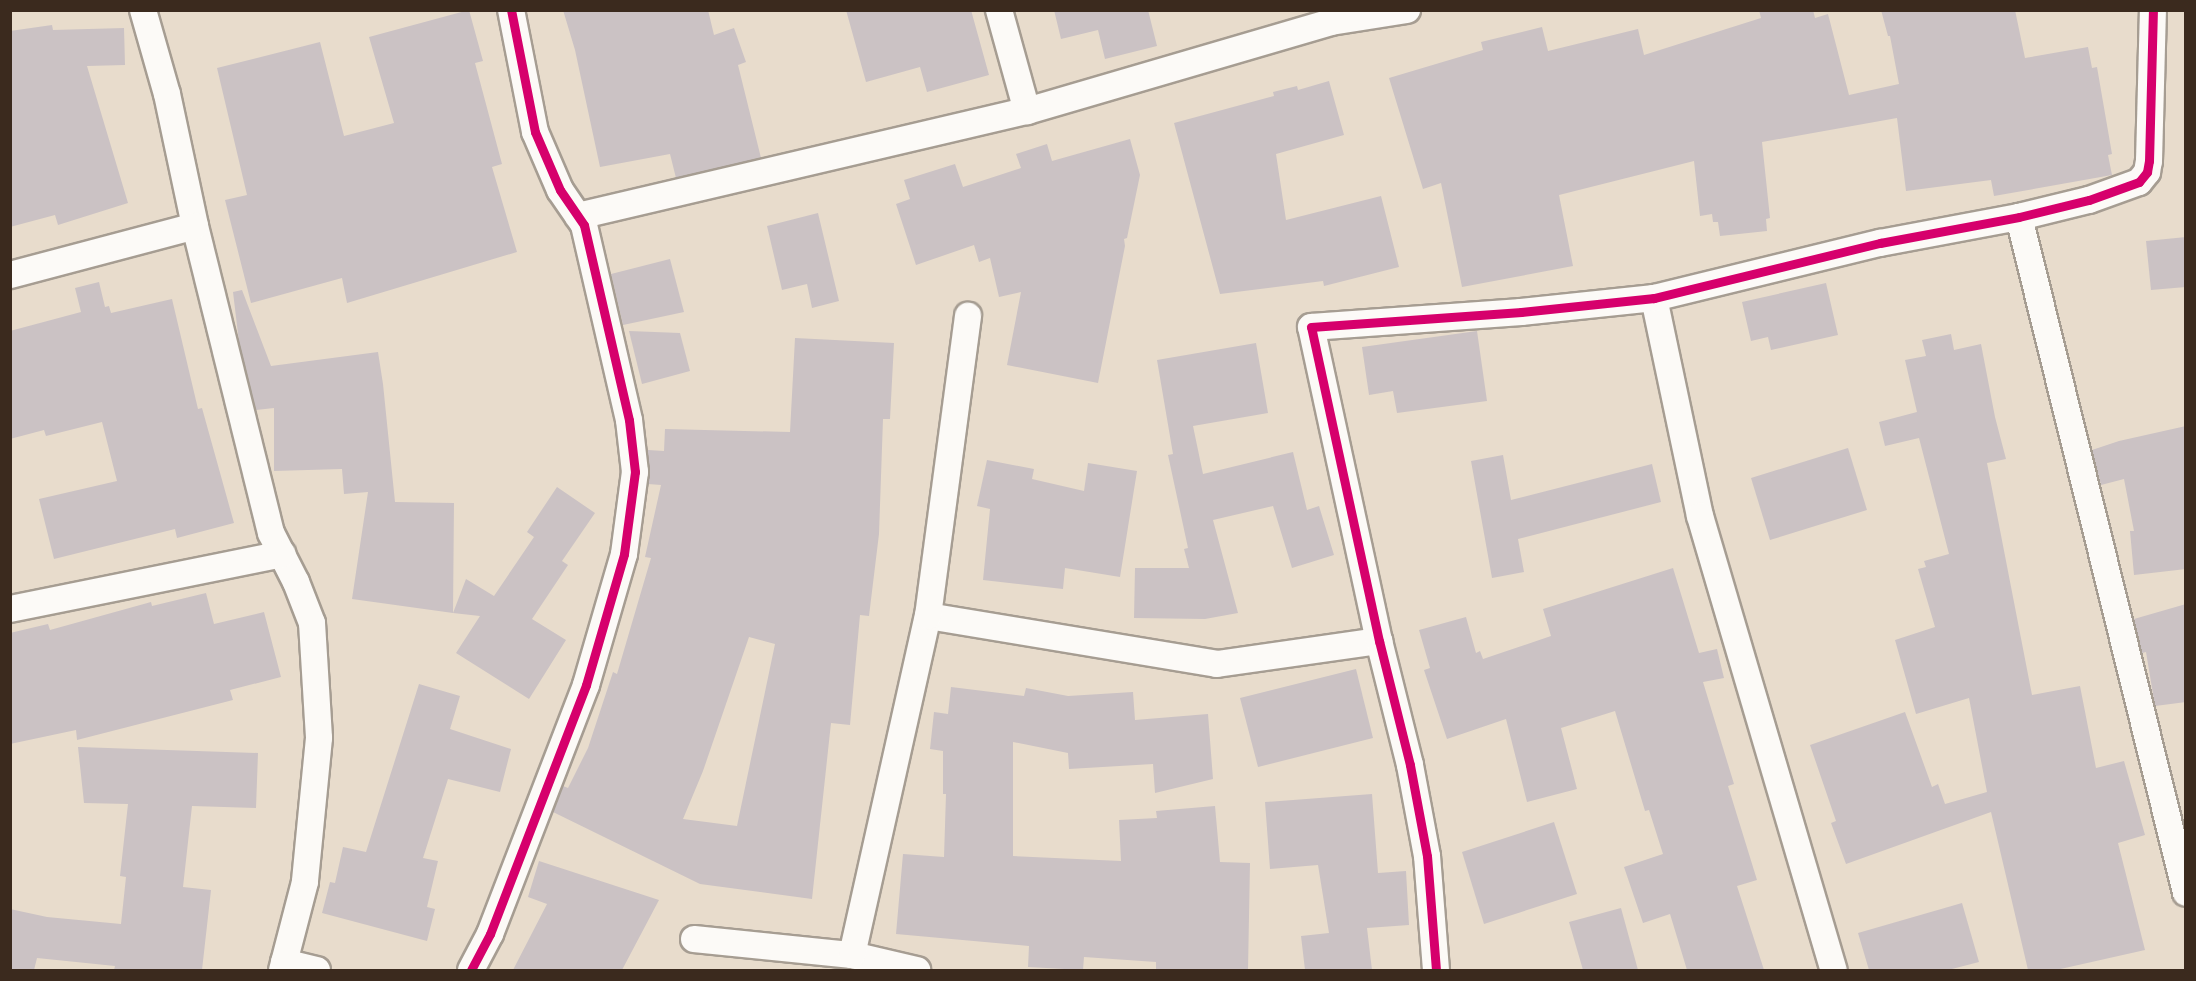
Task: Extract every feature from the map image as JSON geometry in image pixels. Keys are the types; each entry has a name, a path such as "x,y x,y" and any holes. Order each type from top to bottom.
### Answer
{"street":[{"path":"143,10 167,94 195,226 271,533 312,623 319,738 304,882 283,966 317,970"},
{"path":"471,970 490,934 586,685 624,554 635,472 629,420 584,225 560,190 535,132 511,10"},
{"path":"999,10 1027,111"},
{"path":"578,216 1027,111 1324,17 1407,10"},
{"path":"1436,970 1427,856 1410,765 1379,641 1311,327 1521,312 1654,298 1880,243 2019,217 2089,200 2139,182 2147,172 2153,10"},
{"path":"2019,217 2186,893"},
{"path":"10,274 195,226"},
{"path":"1654,298 1700,516 1834,970"},
{"path":"852,955 928,616 968,316"},
{"path":"10,609 282,554"},
{"path":"928,616 1217,664 1379,641"},
{"path":"694,939 852,955 917,970"}],"building":[{"path":"469,10 483,61 475,63 502,164 492,167 517,252 347,303 342,278 251,303 225,200 247,195 217,68 320,42 344,136 394,123 369,37"},
{"path":"563,10 708,10 714,35 734,28 746,62 738,65 761,158 676,178 670,154 600,167 575,50"},
{"path":"846,10 971,10 989,75 927,92 920,67 866,82"},
{"path":"1054,10 1148,10 1157,46 1105,59 1098,30 1061,39"},
{"path":"1759,10 1813,10 1815,18 1828,14 1849,95 1899,84 1890,36 1888,36 1881,10 2015,10 2025,58 2088,47 2092,68 2097,67 2112,154 2108,155 2112,175 1994,196 1991,180 1906,191 1897,118 1762,142 1770,218 1766,219 1767,231 1720,236 1718,222 1713,222 1712,214 1700,216 1694,161 1559,195 1573,266 1462,287 1441,183 1423,189 1389,78 1483,50 1481,42 1542,27 1548,51 1638,29 1644,55 1761,18"},
{"path":"52,25 53,30 124,28 125,65 87,66 128,203 58,225 55,215 10,227 10,31"},
{"path":"1329,81 1344,135 1276,154 1286,220 1381,196 1399,267 1324,286 1323,281 1220,294 1174,123 1274,96 1273,92 1297,86 1298,90"},
{"path":"1130,139 1140,175 1127,238 1124,239 1125,246 1098,383 1007,365 1021,292 999,297 990,258 979,262 974,245 916,265 896,204 910,199 904,180 955,164 963,187 1021,168 1016,154 1047,144 1052,161"},
{"path":"818,213 839,301 812,308 807,284 782,290 767,226"},
{"path":"2186,237 2186,287 2151,290 2146,241"},
{"path":"670,259 684,312 623,325 611,274"},
{"path":"99,282 105,307 109,306 111,313 172,299 198,409 202,408 234,523 177,538 175,529 54,559 39,499 117,481 102,422 46,436 44,430 10,439 10,331 81,312 75,288"},
{"path":"1826,283 1838,335 1771,350 1768,337 1751,341 1742,302"},
{"path":"242,290 271,366 378,352 395,502 454,503 453,613 352,599 368,492 344,494 342,469 274,471 274,408 256,410 239,342 233,292"},
{"path":"629,331 680,333 690,371 642,384"},
{"path":"1477,331 1487,401 1397,413 1393,391 1369,395 1362,347"},
{"path":"1951,334 1954,350 1981,344 1995,417 2006,459 1987,463 2032,695 2080,686 2096,768 2124,761 2145,835 2118,843 2145,950 2056,970 2028,970 1991,812 1846,864 1831,823 1836,821 1810,745 1905,712 1932,787 1938,784 1945,804 1987,792 1969,698 1916,714 1895,640 1935,627 1918,569 1926,567 1924,561 1949,554 1919,438 1885,446 1879,422 1917,412 1905,360 1926,356 1922,340"},
{"path":"795,338 894,343 890,419 883,419 879,534 869,616 860,615 850,725 831,723 812,899 700,884 553,812 563,786 568,788 588,748 613,672 617,674 651,558 645,557 661,485 648,484 648,450 664,451 665,429 790,432","holes":["749,637 775,644 737,826 683,819 703,771"]},
{"path":"1256,343 1268,413 1193,426 1203,474 1293,452 1307,510 1319,506 1334,555 1292,568 1273,506 1213,520 1238,613 1205,619 1134,618 1135,568 1189,568 1184,549 1188,548 1168,455 1173,454 1157,360"},
{"path":"2186,426 2186,569 2134,575 2130,531 2134,531 2124,479 2101,485 2092,450 2119,441"},
{"path":"1848,448 1867,510 1770,540 1751,478"},
{"path":"1503,455 1511,500 1652,464 1661,502 1518,539 1524,572 1492,578 1471,461"},
{"path":"987,460 1034,469 1032,479 1084,491 1088,463 1137,471 1120,577 1065,568 1063,589 983,580 990,509 977,506"},
{"path":"557,487 595,513 562,561 568,565 532,619 566,640 529,699 456,653 480,616 453,613 466,579 494,596 534,537 527,532"},
{"path":"1673,568 1699,653 1717,649 1724,678 1703,682 1734,784 1728,786 1757,880 1737,886 1764,970 1687,970 1670,914 1643,923 1624,867 1663,854 1649,810 1645,811 1615,711 1561,728 1577,789 1527,802 1506,719 1447,739 1424,670 1430,668 1419,630 1466,617 1476,653 1480,651 1483,659 1551,636 1543,609"},
{"path":"206,593 214,624 264,612 281,677 230,690 233,700 77,740 76,730 10,744 10,633 48,624 50,630 151,602 152,606"},
{"path":"2186,604 2186,702 2155,706 2146,652 2142,653 2134,619"},
{"path":"1356,669 1373,738 1258,767 1240,698"},
{"path":"419,684 460,696 450,729 511,749 500,792 448,779 423,858 438,861 427,907 435,909 427,941 322,913 330,882 335,883 343,847 366,852"},
{"path":"951,687 1024,696 1026,688 1068,696 1133,692 1135,720 1208,714 1213,779 1155,793 1153,764 1069,769 1068,753 1013,742 1013,856 1121,861 1119,820 1157,818 1156,811 1215,806 1220,862 1250,863 1248,970 1156,970 1156,962 1084,957 1083,970 1028,967 1029,946 896,934 903,854 944,857 946,794 943,794 943,751 930,749 934,712 948,714"},
{"path":"78,747 258,753 256,808 192,806 183,887 211,890 202,970 114,970 115,966 37,958 34,970 10,970 10,909 47,917 121,924 126,877 120,876 128,804 84,803"},
{"path":"1372,794 1378,873 1406,871 1409,925 1367,928 1372,970 1305,970 1301,936 1329,933 1318,865 1270,869 1265,802"},
{"path":"1554,822 1577,894 1484,924 1462,852"},
{"path":"539,861 659,900 622,970 513,970 547,904 528,897"},
{"path":"1962,903 1979,962 1948,970 1869,970 1858,933"},
{"path":"1621,908 1638,970 1583,970 1569,922"}],"cycle path":[{"path":"471,970 490,934 586,685 624,554 635,472 629,420 584,225 560,190 535,132 511,10"},
{"path":"1436,970 1427,856 1410,765 1379,641 1311,327 1521,312 1654,298 1880,243 2019,217 2089,200 2139,182 2147,172 2149,161 2153,10"}]}
